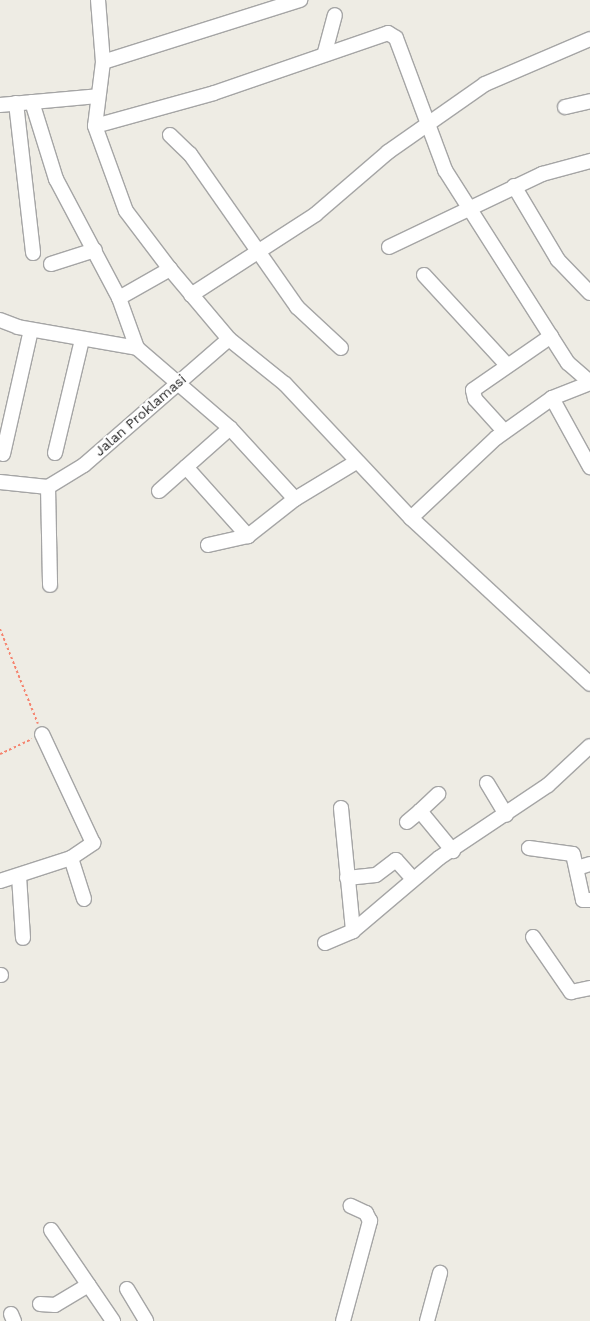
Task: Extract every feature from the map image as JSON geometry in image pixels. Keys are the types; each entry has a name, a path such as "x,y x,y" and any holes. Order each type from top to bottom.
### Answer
{"street":[{"path":"98,0 102,62 95,126 126,211 170,269 229,339 285,384 356,462 411,518 590,684"},
{"path":"102,62 300,0"},
{"path":"325,52 335,15"},
{"path":"95,126 214,93 325,52 388,33 396,38 445,170 470,206 573,369 590,383 552,398 504,432 452,475 411,518"},
{"path":"192,295 255,252 316,214 427,122 485,84 590,38"},
{"path":"0,105 98,96"},
{"path":"565,107 590,101"},
{"path":"32,102 56,179 119,298 137,348"},
{"path":"16,104 33,253"},
{"path":"170,135 190,154 255,252 298,307 342,348"},
{"path":"389,247 514,186 590,161"},
{"path":"514,186 558,260 590,292"},
{"path":"51,264 95,250"},
{"path":"119,298 170,269"},
{"path":"424,275 507,365"},
{"path":"0,320 31,330 137,348 178,381 230,428 295,499"},
{"path":"3,454 2,438 31,330"},
{"path":"504,432 472,394 507,365 551,336"},
{"name":"Jalan Proklamasi","path":"48,487 84,465 178,381 229,339"},
{"path":"55,453 82,340"},
{"path":"552,398 590,467"},
{"path":"159,491 230,428"},
{"path":"208,545 248,536 295,499 356,462"},
{"path":"186,466 248,536"},
{"path":"0,482 48,487 50,585"},
{"path":"0,880 19,876 71,858 91,848 93,840 42,734"},
{"path":"326,943 354,930 413,879 548,785 590,746"},
{"path":"487,783 506,815"},
{"path":"407,822 438,794"},
{"path":"341,808 354,930"},
{"path":"420,811 453,851"},
{"path":"529,848 570,853 583,866 583,900 590,900"},
{"path":"71,858 84,899"},
{"path":"347,878 376,875 396,860 413,879"},
{"path":"19,876 23,938"},
{"path":"534,937 571,992 590,988"},
{"path":"344,1321 370,1221 366,1213 351,1206"},
{"path":"51,1230 113,1321"},
{"path":"427,1321 440,1273"},
{"path":"40,1304 55,1305 88,1285"},
{"path":"127,1289 146,1321"}],"path":[{"path":"0,629 42,734 0,754"}]}
